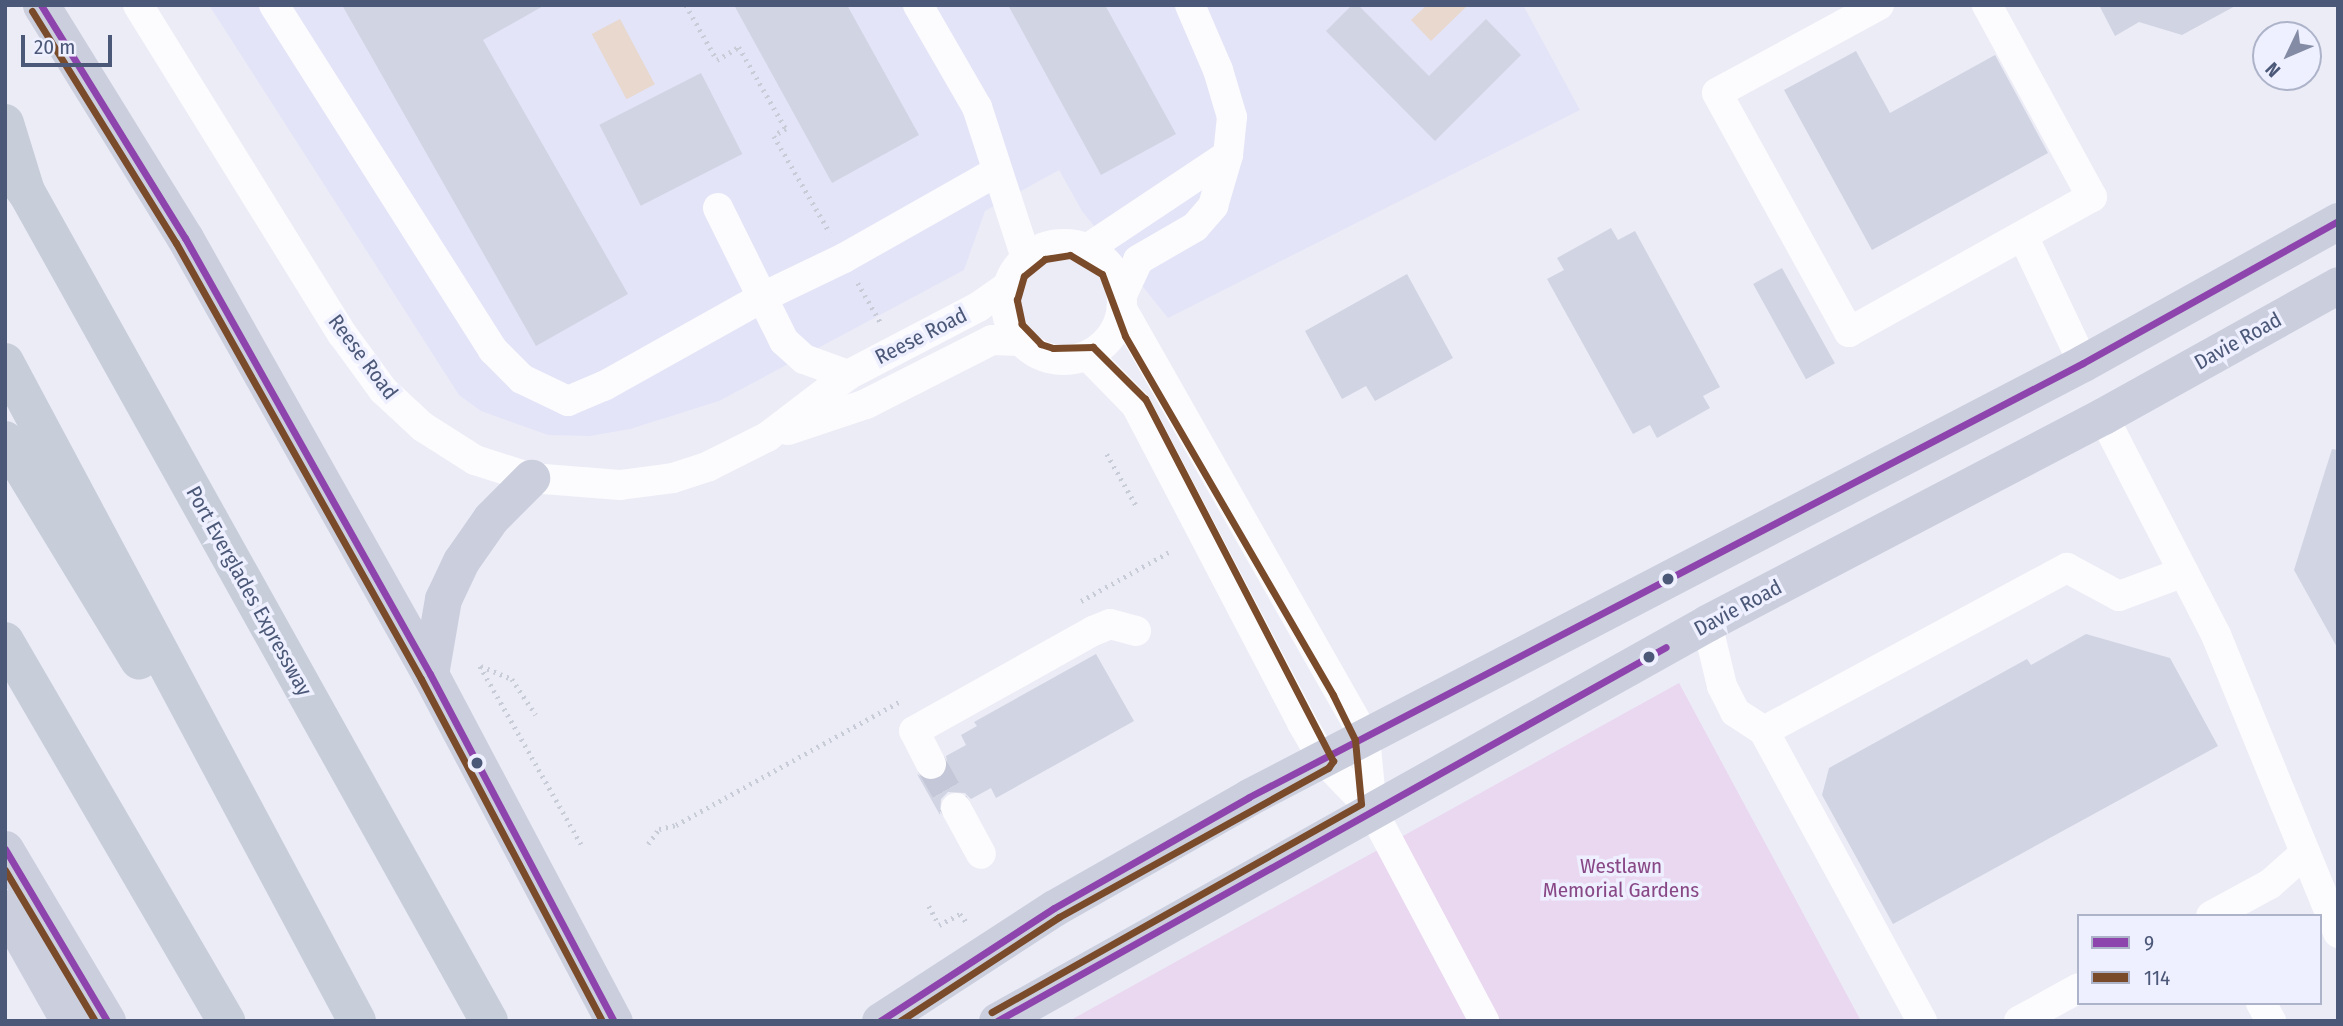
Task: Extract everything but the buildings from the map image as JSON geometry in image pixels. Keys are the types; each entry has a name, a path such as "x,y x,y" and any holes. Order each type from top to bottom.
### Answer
{"highway":[{"name":"Port Everglades Expressway","path":"5,123 16,179 489,1021"},
{"path":"5,362 331,976"},
{"path":"5,440 357,1021"},
{"path":"5,641 226,1021"}],"main road":[{"path":"41,5 185,238 430,674 614,1021"},
{"path":"880,1021 1054,908 1323,758 2083,363 2338,221"},
{"name":"Davie Road","path":"997,1021 1294,857 1371,810 1707,623 2102,416 2338,285"},
{"path":"430,674 443,599 461,561 491,519 531,478"},
{"path":"5,849 107,1021"},
{"path":"5,908 69,1021"}],"street":[{"path":"274,5 493,350 522,379 568,401 604,386 763,297 844,258 996,172"},
{"path":"918,5 977,107 1026,258"},
{"path":"1879,5 1717,93 1849,332 2024,238 2092,197 1987,5"},
{"name":"Reese Road","path":"146,8 343,335 383,390 423,427 475,460 531,478 620,485 673,478 767,437 866,404 992,340 1021,341"},
{"path":"1195,14 1232,117 1228,155 1213,206 1195,227 1138,260 1122,302 1111,337 1088,356 1052,359 1021,341 1007,315 1008,286 1026,258 1055,245 1087,249 1111,268 1122,302 1365,737 1371,810"},
{"path":"1087,249 1228,155"},
{"path":"718,208 784,341 804,359 848,375"},
{"path":"2024,238 2083,363"},
{"name":"Reese Road","path":"767,437 848,375 978,307 1008,286"},
{"path":"1088,356 1136,405 1253,634 1323,758 1371,810 1483,1021"},
{"path":"2102,416 2216,635 2338,933"},
{"path":"1764,732 2067,568 2119,596 2184,572"},
{"path":"1707,623 1723,686 1735,712 1764,732 1922,1021"},
{"path":"931,764 914,731 1093,631 1110,624 1136,631"},
{"path":"956,808 981,854"},
{"path":"2215,914 2270,884 2305,853"},
{"path":"2020,1021 2077,989"},
{"path":"2262,1005 2271,1021"}],"path":[{"path":"686,5 717,60 739,47 786,129 775,136 896,350"},
{"path":"1107,454 1136,505"},
{"path":"536,715 512,679 480,666 581,844"},
{"path":"929,906 939,926 960,914 987,950"}],"shaded area":[{"path":"209,5 1523,5 1580,110 1168,318 1082,211 1059,170 985,211 964,270 719,401 630,429 590,436 548,435 481,411 459,395"},
{"path":"1427,5 1468,5 1431,41 1411,20"},
{"path":"620,19 655,84 626,99 592,34"}],"green space":[{"name":"Westlawn Memorial Gardens","path":"1679,683 1861,1021 1069,1021"}],"tunnel":[{"path":"931,764 956,808"}],"transit line":[{"name":"9","path":"41,5 185,238 430,674 614,1021"},
{"name":"114","path":"32,11 176,243 421,679 602,1021"},
{"name":"9","path":"880,1021 1054,908 1249,797 2083,363 2338,221"},
{"name":"114","path":"900,1021 1059,917 1328,768 1333,761 1145,399 1093,347 1053,348 1041,344 1022,324 1017,300 1024,276 1045,259 1070,255 1102,274 1125,336 1333,695 1355,740 1361,804 992,1012"},
{"name":"9","path":"997,1021 1666,647"},
{"name":"9","path":"5,849 107,1021"},
{"name":"114","path":"5,870 95,1021"}]}
